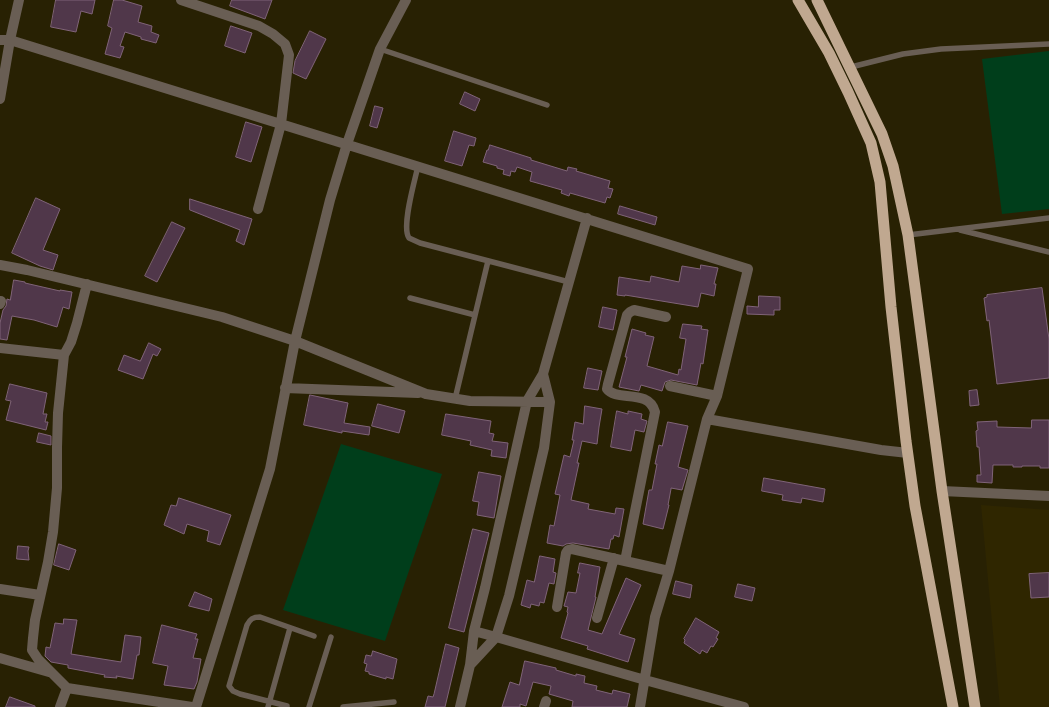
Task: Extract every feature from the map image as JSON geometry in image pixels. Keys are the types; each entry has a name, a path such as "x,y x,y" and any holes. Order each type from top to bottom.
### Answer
{"highway":[{"path":"798,0 829,53 871,143 880,182 892,307 915,506 953,707"},
{"path":"817,0 882,134 893,166 908,235 942,491 975,707"}],"street":[{"path":"0,99 5,40 18,0"},
{"path":"181,0 259,26 273,34 285,44 289,55 281,124 258,209"},
{"path":"196,707 270,469 295,342 330,200 347,144 380,49 406,0"},
{"path":"5,40 347,144 748,269 718,396 707,419 669,571 655,617 640,707"},
{"path":"460,707 470,665 474,632 527,402 543,374 586,218"},
{"path":"0,265 88,284 222,317 295,342 426,394"},
{"path":"88,284 71,342 64,355 58,413 56,497 51,546 35,620 32,650 38,659 55,674 67,688 192,707"},
{"path":"625,561 655,412 649,401 634,396 612,393 607,388 627,315 634,310 666,317"},
{"path":"0,348 64,355"},
{"path":"470,665 496,637 509,596 544,448 550,402 543,374"},
{"path":"670,386 718,396"},
{"path":"285,388 426,394 470,402 550,402"},
{"path":"707,419 882,450 908,452"},
{"path":"942,491 1049,496"},
{"path":"557,607 564,564 568,550 577,550 669,571"},
{"path":"597,618 614,558"},
{"path":"0,589 40,595"},
{"path":"474,632 744,707"},
{"path":"0,658 55,674"},
{"path":"60,707 67,688"}],"lane":[{"path":"850,67 903,54 942,49 1049,44"},
{"path":"380,49 547,105"},
{"path":"418,166 407,218 406,232 409,238 420,243 569,282"},
{"path":"908,235 1049,218"},
{"path":"956,229 1049,252"},
{"path":"454,399 488,261"},
{"path":"410,298 475,315"},
{"path":"287,706 269,704 233,691 229,686 246,625 250,620 260,617 314,636"},
{"path":"269,704 290,628"},
{"path":"309,707 331,637"},
{"path":"343,707 394,702"}],"shaded area":[{"path":"981,505 1049,510 1049,707 1000,707"}],"green space":[{"path":"1049,51 1049,209 1002,214 982,59"},
{"path":"341,444 442,474 385,641 283,610"}],"building":[{"path":"56,0 95,0 92,14 81,11 76,32 51,27"},
{"path":"114,0 122,0 142,6 138,22 152,26 151,32 159,35 156,43 141,39 141,37 125,32 120,46 124,47 120,58 105,54 112,28 108,26"},
{"path":"232,0 272,0 265,19 230,6"},
{"path":"231,26 252,33 245,53 225,46"},
{"path":"310,31 326,39 306,79 293,73 295,61"},
{"path":"465,92 480,99 475,111 460,104"},
{"path":"375,106 383,108 377,128 370,126"},
{"path":"246,122 262,127 251,162 236,157"},
{"path":"454,131 476,138 474,146 469,145 462,166 445,161"},
{"path":"490,145 567,171 568,167 577,169 576,171 610,181 608,188 613,189 610,198 607,197 605,203 570,193 569,196 561,193 562,190 530,181 532,172 517,167 515,172 511,171 510,176 503,174 504,170 497,168 497,166 483,162"},
{"path":"36,198 60,209 43,250 58,255 53,270 40,266 12,253"},
{"path":"190,199 252,219 244,245 236,241 240,230 190,210"},
{"path":"620,206 657,217 655,225 618,214"},
{"path":"172,222 185,228 157,282 145,276"},
{"path":"701,265 718,268 714,284 716,284 714,296 701,293 698,307 617,295 619,277 650,282 651,276 679,282 682,266 700,269"},
{"path":"14,280 60,291 72,292 69,309 63,307 57,327 34,320 12,316 7,340 0,339 0,323 3,310 6,306 7,299 10,300"},
{"path":"1042,288 1049,339 1049,378 997,384 989,320 987,321 984,298 987,297 987,295"},
{"path":"759,296 780,297 780,310 774,310 774,315 747,314 747,306 758,307"},
{"path":"603,307 617,310 613,330 599,327"},
{"path":"683,324 702,326 701,329 708,330 703,364 701,363 697,385 671,380 665,382 662,391 641,385 639,391 619,387 627,357 625,357 632,329 654,337 647,366 678,375 679,369 681,370 686,339 680,338"},
{"path":"149,343 161,349 157,356 153,354 143,379 118,370 124,355 140,361"},
{"path":"588,368 602,371 598,390 584,388"},
{"path":"10,384 47,393 43,414 47,414 45,422 48,422 46,430 6,420 11,401 6,400"},
{"path":"977,390 979,405 970,406 969,391"},
{"path":"310,395 348,403 344,423 370,427 369,435 342,431 342,433 304,425"},
{"path":"378,404 405,411 399,433 372,426"},
{"path":"585,406 602,409 597,444 582,441 571,500 589,504 588,509 615,514 616,508 624,509 619,537 614,535 613,539 611,539 609,549 573,543 563,546 547,543 550,525 554,526 560,495 555,494 564,455 570,457 574,440 572,440 575,422 583,424"},
{"path":"617,411 628,414 628,411 642,414 641,419 647,421 644,432 635,430 631,451 611,447"},
{"path":"446,414 491,421 489,433 494,434 492,441 508,443 506,458 491,456 492,450 470,445 471,441 442,435"},
{"path":"1032,420 1049,420 1049,468 1040,468 1040,466 1013,467 1013,465 993,465 992,483 977,482 977,475 981,475 979,447 977,447 977,422 997,421 997,427 1031,428"},
{"path":"668,422 688,426 678,467 688,470 682,490 671,488 669,505 663,529 643,524 649,490 652,490 659,445 662,446"},
{"path":"39,433 51,436 51,445 37,442"},
{"path":"479,472 501,476 494,518 477,515 479,502 473,501"},
{"path":"764,478 825,489 823,502 802,498 801,503 782,500 783,495 762,491"},
{"path":"179,498 231,515 220,545 207,541 209,531 187,524 184,534 164,525 171,505 176,506"},
{"path":"473,529 489,533 464,632 449,628"},
{"path":"59,544 76,550 69,570 54,565"},
{"path":"18,546 29,547 29,560 17,559"},
{"path":"540,556 555,559 553,572 556,573 554,584 549,583 544,603 540,602 539,606 531,604 530,608 521,605 527,580 534,582"},
{"path":"580,563 600,567 596,597 588,630 602,634 626,578 641,585 619,634 635,639 628,662 587,649 588,646 561,638 568,613 568,607 564,606 568,592 576,593 580,573 578,573"},
{"path":"1049,573 1049,597 1031,598 1029,574"},
{"path":"676,581 692,585 690,598 673,594"},
{"path":"738,584 755,588 752,601 735,597"},
{"path":"195,592 212,599 209,611 189,606"},
{"path":"696,618 719,632 716,638 718,639 707,653 702,650 700,654 684,643 684,639"},
{"path":"64,619 77,620 71,654 121,662 125,635 141,637 139,655 137,655 133,679 116,676 117,678 104,677 105,675 68,668 68,665 51,662 45,656 46,647 50,648 55,623 63,624"},
{"path":"162,625 197,634 195,639 198,639 193,658 201,659 197,682 194,689 164,685 168,666 153,663"},
{"path":"446,644 459,648 445,707 425,707 428,696 433,697 434,694"},
{"path":"373,651 397,659 393,679 386,677 386,679 369,674 369,672 365,671 367,664 364,663 366,655 371,656"},
{"path":"525,661 556,668 556,670 576,676 576,674 585,676 584,683 597,686 596,690 612,694 613,690 630,694 627,707 572,707 573,701 549,694 551,686 533,682 526,706 520,704 520,707 502,707 510,682 519,685"},
{"path":"10,697 35,706 35,707 6,707"}]}
